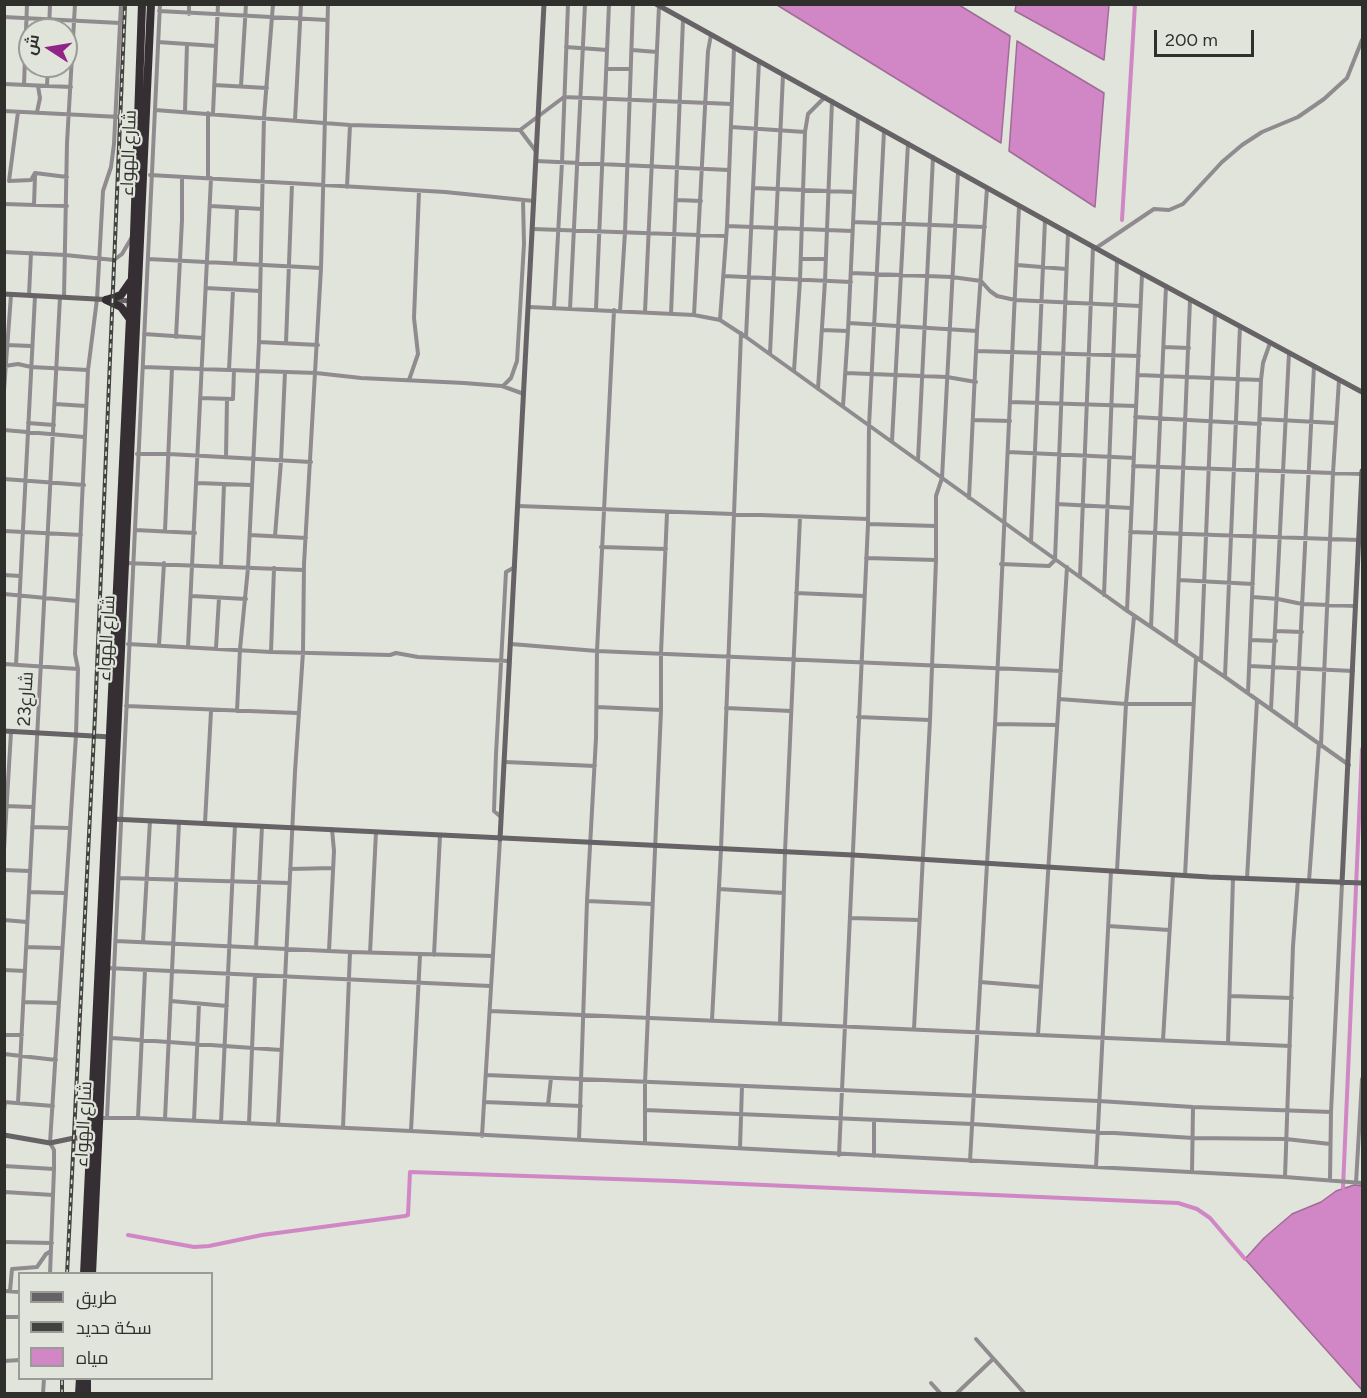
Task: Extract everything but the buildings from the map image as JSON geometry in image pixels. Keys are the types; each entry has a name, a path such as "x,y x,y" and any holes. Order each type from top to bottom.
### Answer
{"highway":[{"name":"شارع الهواء","path":"92,1272 103,1117 106,968 117,738 123,706 135,454 134,302 148,175 142,118 142,4"},
{"name":"شارع الهواء","path":"84,1272 91,1138 114,820 108,737 129,318 134,302 130,281 151,4"},
{"path":"101,300 121,295 130,281"},
{"path":"101,300 121,307 129,318"}],"street":[{"path":"4,17 27,18 27,4"},
{"path":"50,1272 54,1150 50,1143 60,1003 64,893 76,735 78,669 75,654 88,370 101,300 103,191 111,166 116,116 121,4"},
{"path":"160,4 155,110 148,175 148,259 143,367 135,454 135,530 130,562 304,570"},
{"path":"189,4 189,14"},
{"path":"188,647 211,206 209,178 211,113 218,4"},
{"path":"241,86 246,4"},
{"path":"237,711 250,535 259,342 264,117 273,4"},
{"path":"295,120 301,4"},
{"path":"278,1125 303,652 304,570 318,345 328,4"},
{"path":"482,1136 502,817 544,4"},
{"path":"554,308 568,4"},
{"path":"570,309 585,4"},
{"path":"596,310 609,4"},
{"path":"579,1140 603,510 617,310 625,232 633,4"},
{"path":"645,312 658,5 1117,260 1362,392"},
{"path":"159,11 272,19 327,20"},
{"path":"671,314 683,19"},
{"path":"78,21 120,23"},
{"path":"694,315 711,34"},
{"path":"1094,247 1154,209 1169,210 1183,204 1192,197 1222,162 1242,145 1262,132 1298,117 1317,105 1347,78 1362,40"},
{"path":"158,42 216,46"},
{"path":"185,111 187,44"},
{"path":"566,47 607,50"},
{"path":"720,321 727,225 734,48"},
{"path":"632,50 657,52"},
{"path":"746,337 759,61"},
{"path":"606,69 631,69"},
{"path":"770,354 783,74"},
{"path":"24,78 24,85"},
{"path":"47,78 47,86"},
{"name":"شارع23","path":"18,1103 65,255 72,78"},
{"path":"4,84 71,87"},
{"path":"214,85 267,88"},
{"path":"37,112 40,98 38,86"},
{"path":"155,110 350,125 520,130 564,97 732,104"},
{"path":"794,372 805,132 808,114 825,97"},
{"path":"818,390 832,101"},
{"path":"4,111 142,118"},
{"path":"18,112 7,168 9,181 30,180 35,173"},
{"path":"843,406 858,116"},
{"path":"346,187 350,125"},
{"path":"731,128 805,132"},
{"path":"520,130 537,152"},
{"path":"839,1155 868,521 869,426 884,130"},
{"path":"892,442 908,143"},
{"path":"918,461 933,157"},
{"path":"536,161 729,170"},
{"path":"914,1029 930,720 936,496 942,478 954,226 959,171"},
{"path":"35,173 68,177"},
{"path":"34,205 35,173"},
{"path":"148,175 419,191 534,201"},
{"path":"177,337 182,177"},
{"path":"286,343 292,184"},
{"path":"969,498 987,186"},
{"path":"753,188 854,192"},
{"path":"409,380 418,354 414,318 419,191"},
{"path":"503,386 512,378 517,361 524,244 523,200"},
{"path":"677,200 701,201"},
{"path":"4,204 67,206"},
{"path":"970,1161 995,724 1019,205"},
{"path":"211,206 262,210"},
{"path":"235,263 237,208"},
{"path":"1030,542 1045,219"},
{"path":"853,222 985,227"},
{"path":"727,225 852,231"},
{"path":"533,229 726,236"},
{"path":"1001,564 1049,566 1055,560 1068,233"},
{"path":"4,252 106,260 117,258 134,234"},
{"path":"1080,577 1083,456 1094,247"},
{"path":"16,665 32,346 31,253"},
{"path":"801,258 826,259"},
{"path":"148,259 321,268"},
{"path":"1104,595 1117,260"},
{"path":"1017,265 1066,269"},
{"path":"851,273 952,277 981,281 998,296 1040,303 1140,306"},
{"path":"1127,611 1142,273"},
{"path":"724,276 851,282"},
{"path":"1151,627 1166,286"},
{"path":"206,288 260,291"},
{"path":"200,398 233,399 233,290"},
{"path":"4,390 8,294 134,302"},
{"path":"1176,644 1190,300"},
{"path":"529,307 694,315 720,321 741,333 1104,595 1225,676 1349,766"},
{"path":"1185,876 1193,704 1204,582 1215,313"},
{"path":"849,324 977,331"},
{"path":"1225,676 1240,326"},
{"path":"822,330 848,332"},
{"path":"712,1020 741,333"},
{"path":"144,334 203,338"},
{"path":"259,342 318,345"},
{"path":"1248,693 1261,380 1263,363 1270,343"},
{"path":"7,345 32,346"},
{"path":"1164,346 1189,348"},
{"path":"977,351 1138,356"},
{"path":"1271,710 1289,353"},
{"path":"5,366 18,364 31,367 88,370"},
{"path":"1296,727 1314,366"},
{"path":"143,367 316,373 361,378 503,386 524,394"},
{"path":"165,531 172,368"},
{"path":"275,536 285,372"},
{"path":"846,373 947,377 976,382"},
{"path":"1138,375 1261,380"},
{"path":"1310,881 1325,669 1335,423 1339,380"},
{"path":"226,457 227,399"},
{"path":"1011,402 1136,406"},
{"path":"55,404 86,406"},
{"path":"1136,417 1236,423 1286,421 1335,423"},
{"path":"973,420 1010,421"},
{"path":"28,423 54,425"},
{"path":"4,430 85,436"},
{"path":"1008,452 1134,458"},
{"path":"135,454 311,462"},
{"path":"1133,466 1362,472 1331,1112 1330,1180"},
{"path":"4,479 84,485"},
{"path":"197,483 251,486"},
{"path":"221,566 224,484"},
{"path":"1057,504 1131,508"},
{"path":"518,506 800,517 936,526"},
{"path":"645,1143 645,1083 667,513"},
{"path":"780,1023 800,517"},
{"path":"135,530 195,533"},
{"path":"4,531 81,535"},
{"path":"1130,532 1359,540"},
{"path":"250,535 306,538"},
{"path":"602,547 666,549"},
{"path":"866,558 936,560"},
{"path":"159,645 164,563"},
{"path":"502,817 495,813 494,803 506,572 515,567"},
{"path":"1038,1035 1067,567"},
{"path":"271,652 274,568"},
{"path":"4,575 20,576"},
{"path":"1179,580 1253,584"},
{"path":"796,593 864,596"},
{"path":"4,594 77,601"},
{"path":"192,596 246,598"},
{"path":"1253,597 1302,604 1356,606"},
{"path":"216,648 219,598"},
{"path":"1096,1167 1108,926 1134,616"},
{"path":"1276,631 1302,632"},
{"path":"1251,640 1276,641"},
{"path":"126,644 271,652 390,655 396,653 425,658 510,661"},
{"path":"511,644 597,651 1061,671"},
{"path":"4,664 78,669"},
{"path":"1249,666 1353,671"},
{"path":"1059,699 1126,704 1193,704"},
{"path":"1247,879 1257,700"},
{"path":"298,713 123,706 114,820 119,878 112,1038 103,1117 645,1143 1362,1183"},
{"path":"597,707 661,710"},
{"path":"726,708 791,711"},
{"path":"205,824 211,711"},
{"path":"858,717 930,720"},
{"path":"995,724 1057,725"},
{"path":"4,850 8,732 117,738"},
{"path":"505,762 595,766"},
{"path":"6,806 33,807"},
{"path":"114,820 854,855 1185,876 1362,883"},
{"path":"143,942 150,821"},
{"path":"165,1119 179,822"},
{"path":"221,1122 235,825"},
{"path":"256,948 262,826"},
{"path":"32,827 69,828"},
{"path":"329,951 334,851 332,830"},
{"path":"370,953 376,832"},
{"path":"434,955 440,835"},
{"path":"290,869 333,868"},
{"path":"4,870 30,871"},
{"path":"1163,1040 1173,875"},
{"path":"119,878 289,883"},
{"path":"1228,1043 1233,878"},
{"path":"1285,1177 1298,880"},
{"path":"719,889 784,893"},
{"path":"29,892 64,893"},
{"path":"587,902 652,904"},
{"path":"851,918 919,920"},
{"path":"4,920 27,922"},
{"path":"1108,926 1169,930"},
{"path":"116,941 286,950 493,956"},
{"path":"26,947 61,948"},
{"path":"343,1128 350,952"},
{"path":"411,1131 420,955"},
{"path":"106,968 490,986"},
{"path":"4,970 25,971"},
{"path":"138,1118 145,970"},
{"path":"249,1123 255,975"},
{"path":"981,982 1041,987"},
{"path":"1230,996 1292,998"},
{"path":"171,1001 227,1006"},
{"path":"24,1002 60,1003"},
{"path":"194,1121 199,1004"},
{"path":"490,1011 1290,1046"},
{"path":"4,1035 22,1035"},
{"path":"112,1038 281,1050"},
{"path":"4,1053 56,1060"},
{"path":"486,1075 1331,1112"},
{"path":"548,1105 551,1078"},
{"path":"1356,1183 1362,1079"},
{"path":"740,1148 742,1086"},
{"path":"4,1111 5,1102 53,1106"},
{"path":"484,1102 581,1106"},
{"path":"1192,1172 1193,1107"},
{"path":"645,1110 972,1124 1193,1138 1286,1139 1330,1144"},
{"path":"874,1119 874,1156"},
{"path":"4,1135 50,1143 74,1138 91,1138"},
{"path":"4,1166 54,1169"},
{"path":"4,1192 53,1194"},
{"path":"4,1242 52,1243"},
{"path":"7,1291 11,1269 37,1267 51,1251"},
{"path":"976,1339 1025,1394"},
{"path":"956,1394 993,1359"},
{"path":"932,1383 941,1394"}],"water":[{"path":"777,5 959,5 1010,36 1001,143"},
{"path":"1016,5 1109,5 1104,60 1015,11"},
{"path":"1017,41 1104,93 1095,207 1009,151"},
{"path":"1354,1185 1362,1186 1362,1390 1245,1259 1264,1238 1292,1214 1321,1202 1336,1191"}],"waterway":[{"path":"1122,220 1135,4"},
{"path":"1343,1188 1362,749"},
{"path":"128,1235 194,1247 209,1246 262,1235 405,1216 408,1215 410,1172 1178,1203 1197,1209 1210,1218 1245,1259"}],"railway":[{"path":"67,1272 95,715 125,4"},
{"path":"62,1380 62,1394"}]}
